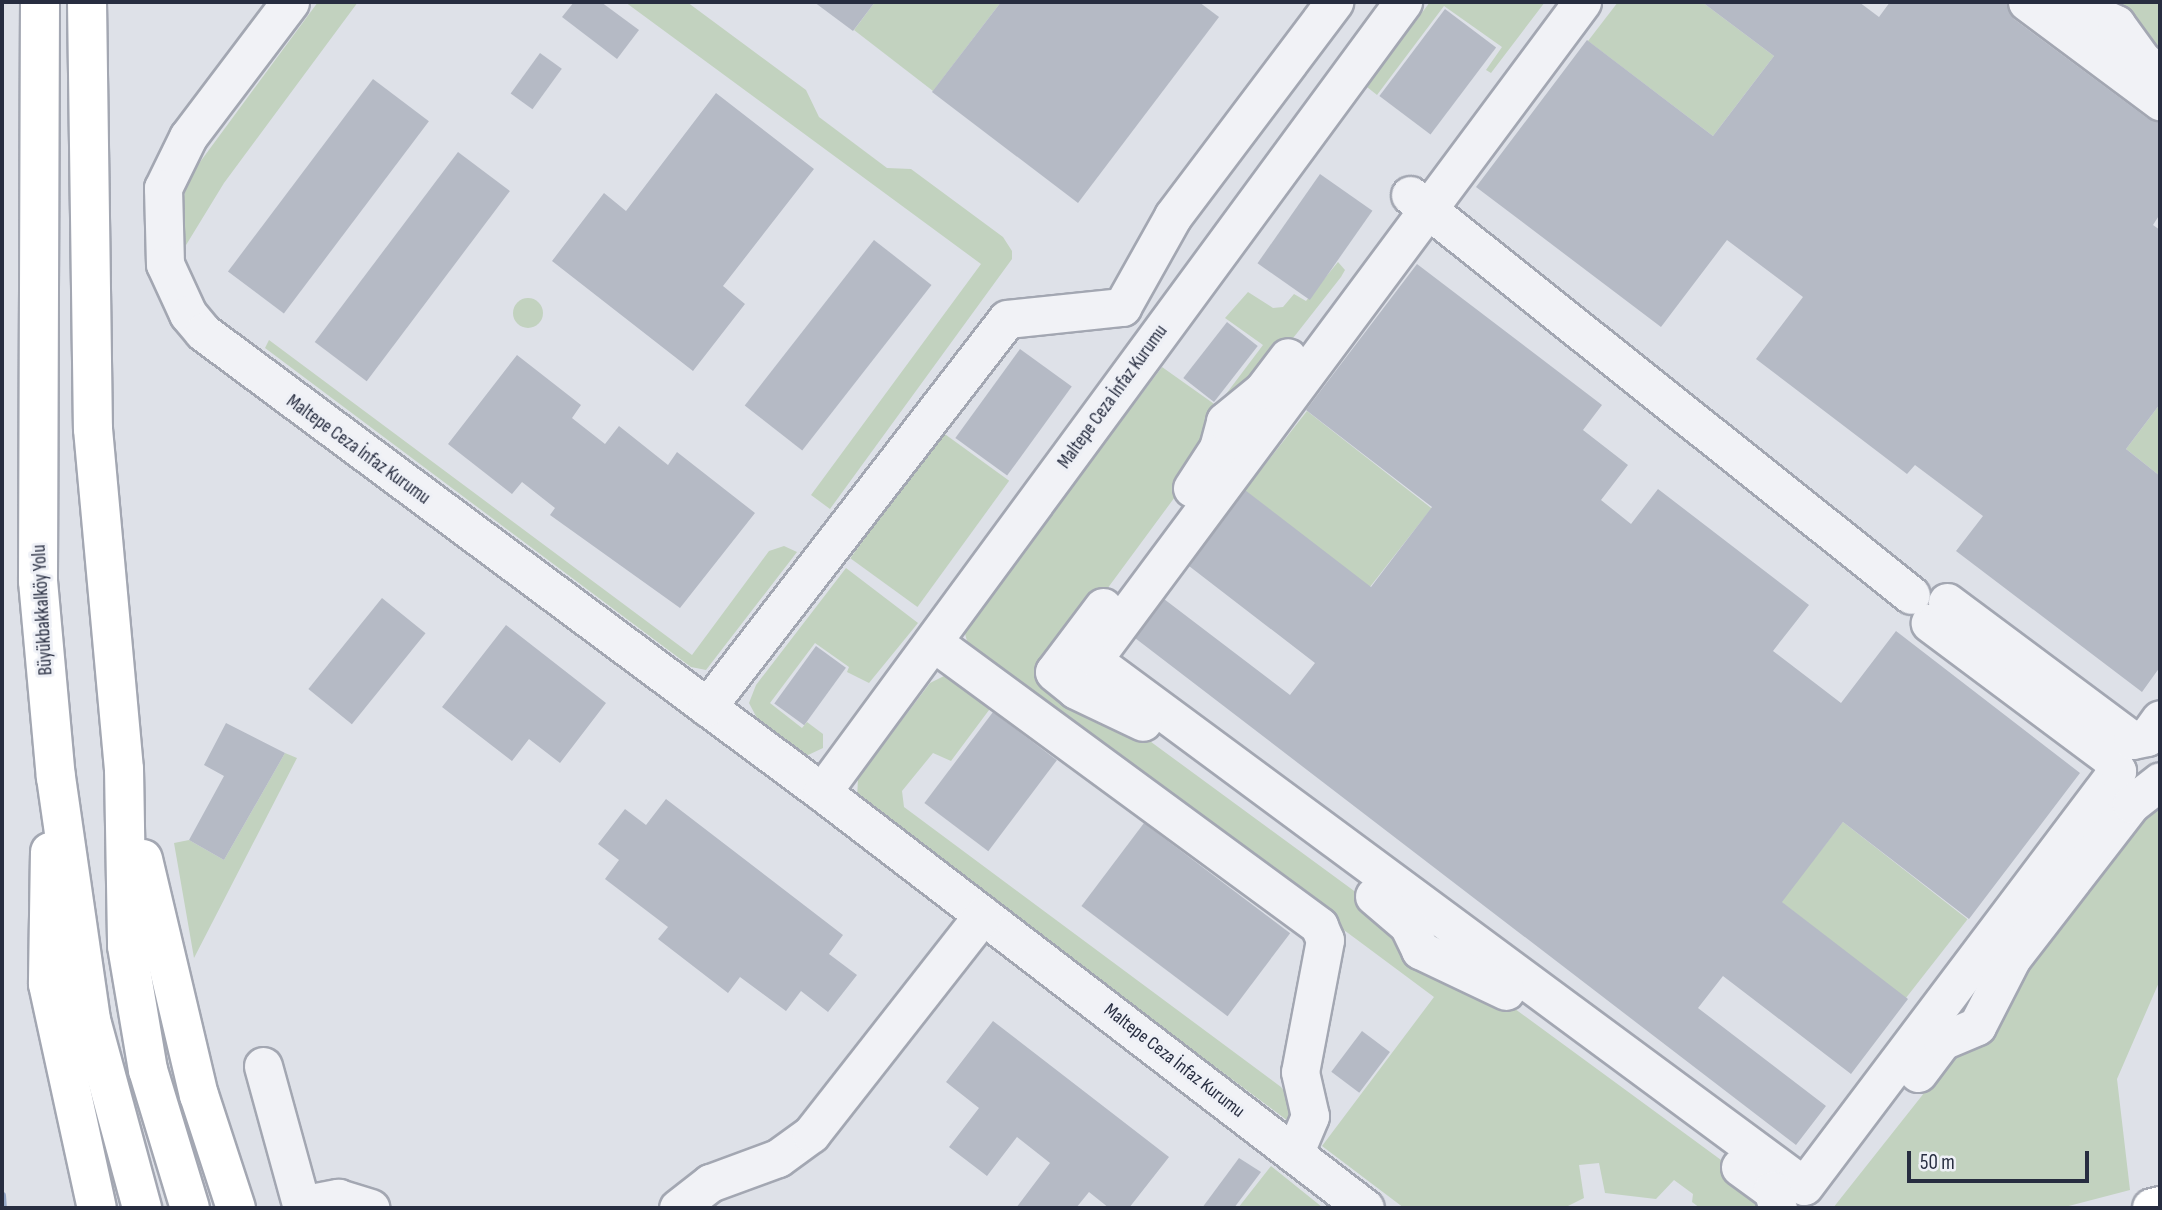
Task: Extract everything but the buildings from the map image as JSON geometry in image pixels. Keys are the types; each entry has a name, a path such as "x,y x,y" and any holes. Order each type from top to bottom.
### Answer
{"main road":[{"name":"Büyükbakkalköy Yolu","path":"40,2 38,581 56,777 90,1020 142,1208"},
{"path":"87,2 93,429 124,769 127,946 148,1070 190,1208"},
{"path":"124,769 199,1095 236,1208"},
{"path":"56,777 48,984 95,1205"},
{"path":"2152,1208 2160,1206"}],"lane":[{"name":"Maltepe Ceza İnfaz Kurumu","path":"290,2 188,137 163,188 165,264 188,314 223,349 822,792 1365,1208"},
{"path":"707,707 1007,319 1122,307 1173,216 1334,2"},
{"name":"Maltepe Ceza İnfaz Kurumu","path":"822,792 1403,2"},
{"path":"1418,202 1930,607 2109,757 2117,771 1804,1186 1097,663 1100,650 1418,202 1556,2"},
{"path":"1581,2 1263,390 1224,421 1211,463 1054,672 1076,690 1132,714 1388,907 1408,925 1420,950 1471,970 1515,997 1772,1191 1777,1208"},
{"path":"2027,2 2160,101"},
{"path":"2068,2 2116,24 2142,60 2160,74"},
{"path":"1930,607 2132,740 2147,737 2160,719"},
{"path":"933,642 1319,926 1325,940 1300,1072 1310,1116 1294,1154"},
{"path":"1817,1208 1942,1041 1977,1026 1994,1001 2006,966 2131,804 2160,780"},
{"path":"678,1208 710,1183 778,1158 805,1140 983,915"},
{"path":"263,1066 301,1206 338,1198 371,1208"}],"green space":[{"path":"318,2 358,2 224,183 183,250 181,207 189,177"},
{"path":"625,2 687,2 806,90 819,117 887,168 911,169 1003,237 1012,251 1012,259 830,509 811,495 981,264"},
{"path":"875,2 1001,2 933,91 854,30"},
{"path":"1430,2 1545,2 1491,73 1486,70 1502,47 1444,6 1377,95 1367,87"},
{"path":"1618,2 1702,2 1774,56 1713,136 1588,41"},
{"path":"2107,2 2160,2 2160,62"},
{"path":"1338,262 1345,270 1341,277 1265,374 1247,378 1209,425 1200,463 1079,627 1055,642 1042,662 1732,1168 1764,1208 1700,1208 1692,1202 1693,1194 1674,1180 1656,1199 1605,1193 1599,1163 1579,1165 1584,1198 1564,1208 1404,1208 1322,1146 1434,997 970,652 964,630 1162,367 1217,406 1263,345 1225,318 1248,292 1273,308 1283,307 1294,294 1306,301"},
{"path":"528,298 534,299 542,307 542,319 534,327 528,328 522,327 514,319 513,313 514,307 522,299"},
{"path":"269,340 692,655 769,551 784,546 797,552 706,670 691,667 265,348"},
{"path":"2160,404 2160,476 2126,449"},
{"path":"1307,411 1432,508 1369,588 1245,491"},
{"path":"942,432 1009,481 917,607 850,558"},
{"path":"846,568 918,623 869,683 847,672 849,667 815,643 770,703 802,728 807,722 823,734 823,748 806,756 758,720 749,703 756,685"},
{"path":"946,675 992,706 951,761 933,753 902,791 904,807 1281,1087 1294,1102 1292,1124 857,800 858,778 930,683"},
{"path":"285,753 297,758 194,958 174,843 189,840 224,860"},
{"path":"2160,795 2160,980 2117,1079 2130,1190 2061,1208 1833,1208"},
{"path":"1843,822 1968,919 1905,999 1781,902"},
{"path":"1271,1166 1322,1207 1324,1208 1238,1208"}],"waterway":[{"path":"2,1195 3,1208"}]}
